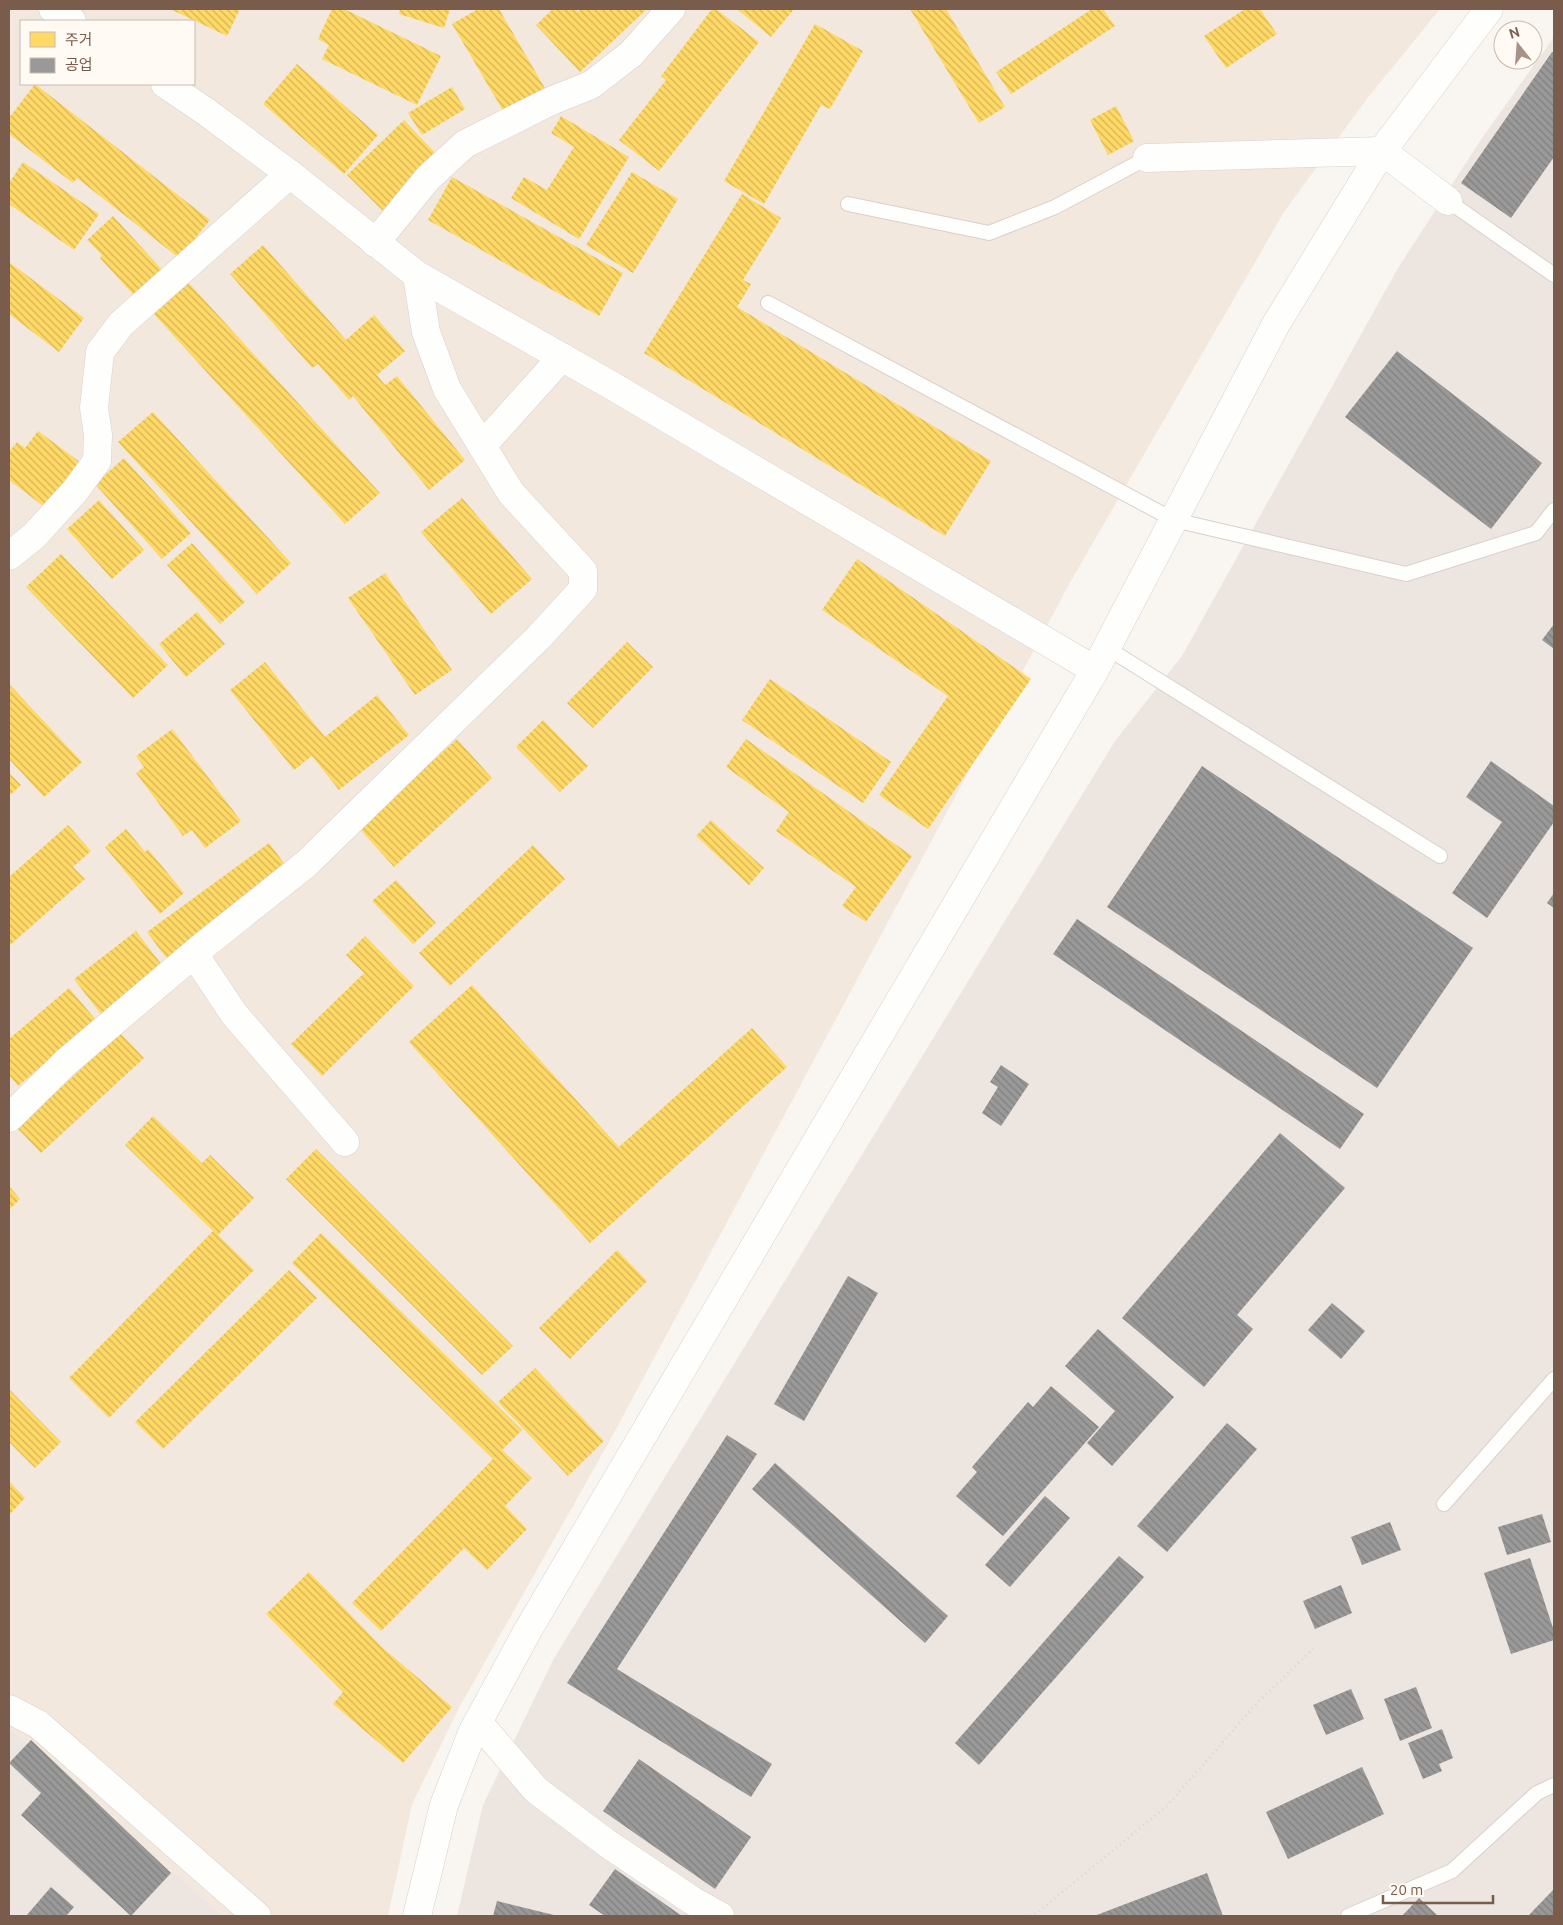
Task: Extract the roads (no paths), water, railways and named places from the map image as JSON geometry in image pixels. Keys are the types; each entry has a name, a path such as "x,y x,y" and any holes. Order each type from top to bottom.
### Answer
{"street":[{"path":"53,9 70,20"},
{"path":"375,243 428,178 465,144 551,101 591,85 631,54 670,9"},
{"path":"417,1916 444,1806 472,1733 528,1630 1101,659 1276,324 1382,151 1489,9"},
{"path":"166,85 290,174 417,275 1101,659"},
{"path":"1147,158 1382,151 1448,201"},
{"path":"9,556 34,536 75,491 97,461 98,435 94,408 100,352 121,324 290,174"},
{"path":"9,1118 66,1062 194,954 306,864 539,637 583,589 583,571 511,493 447,389 426,332 417,275"},
{"path":"482,446 562,358"},
{"path":"194,954 234,1014 345,1142"},
{"path":"9,1709 38,1724 257,1916"},
{"path":"478,1722 536,1790 608,1844 693,1901 720,1916"}],"lane":[{"path":"848,204 990,233 1055,207 1147,158"},
{"path":"1448,201 1554,275"},
{"path":"768,303 1174,520 1406,574 1536,533 1554,510"},
{"path":"1101,659 1440,856"},
{"path":"1444,1504 1554,1378"},
{"path":"1348,1916 1452,1871 1537,1793 1554,1785"}]}
